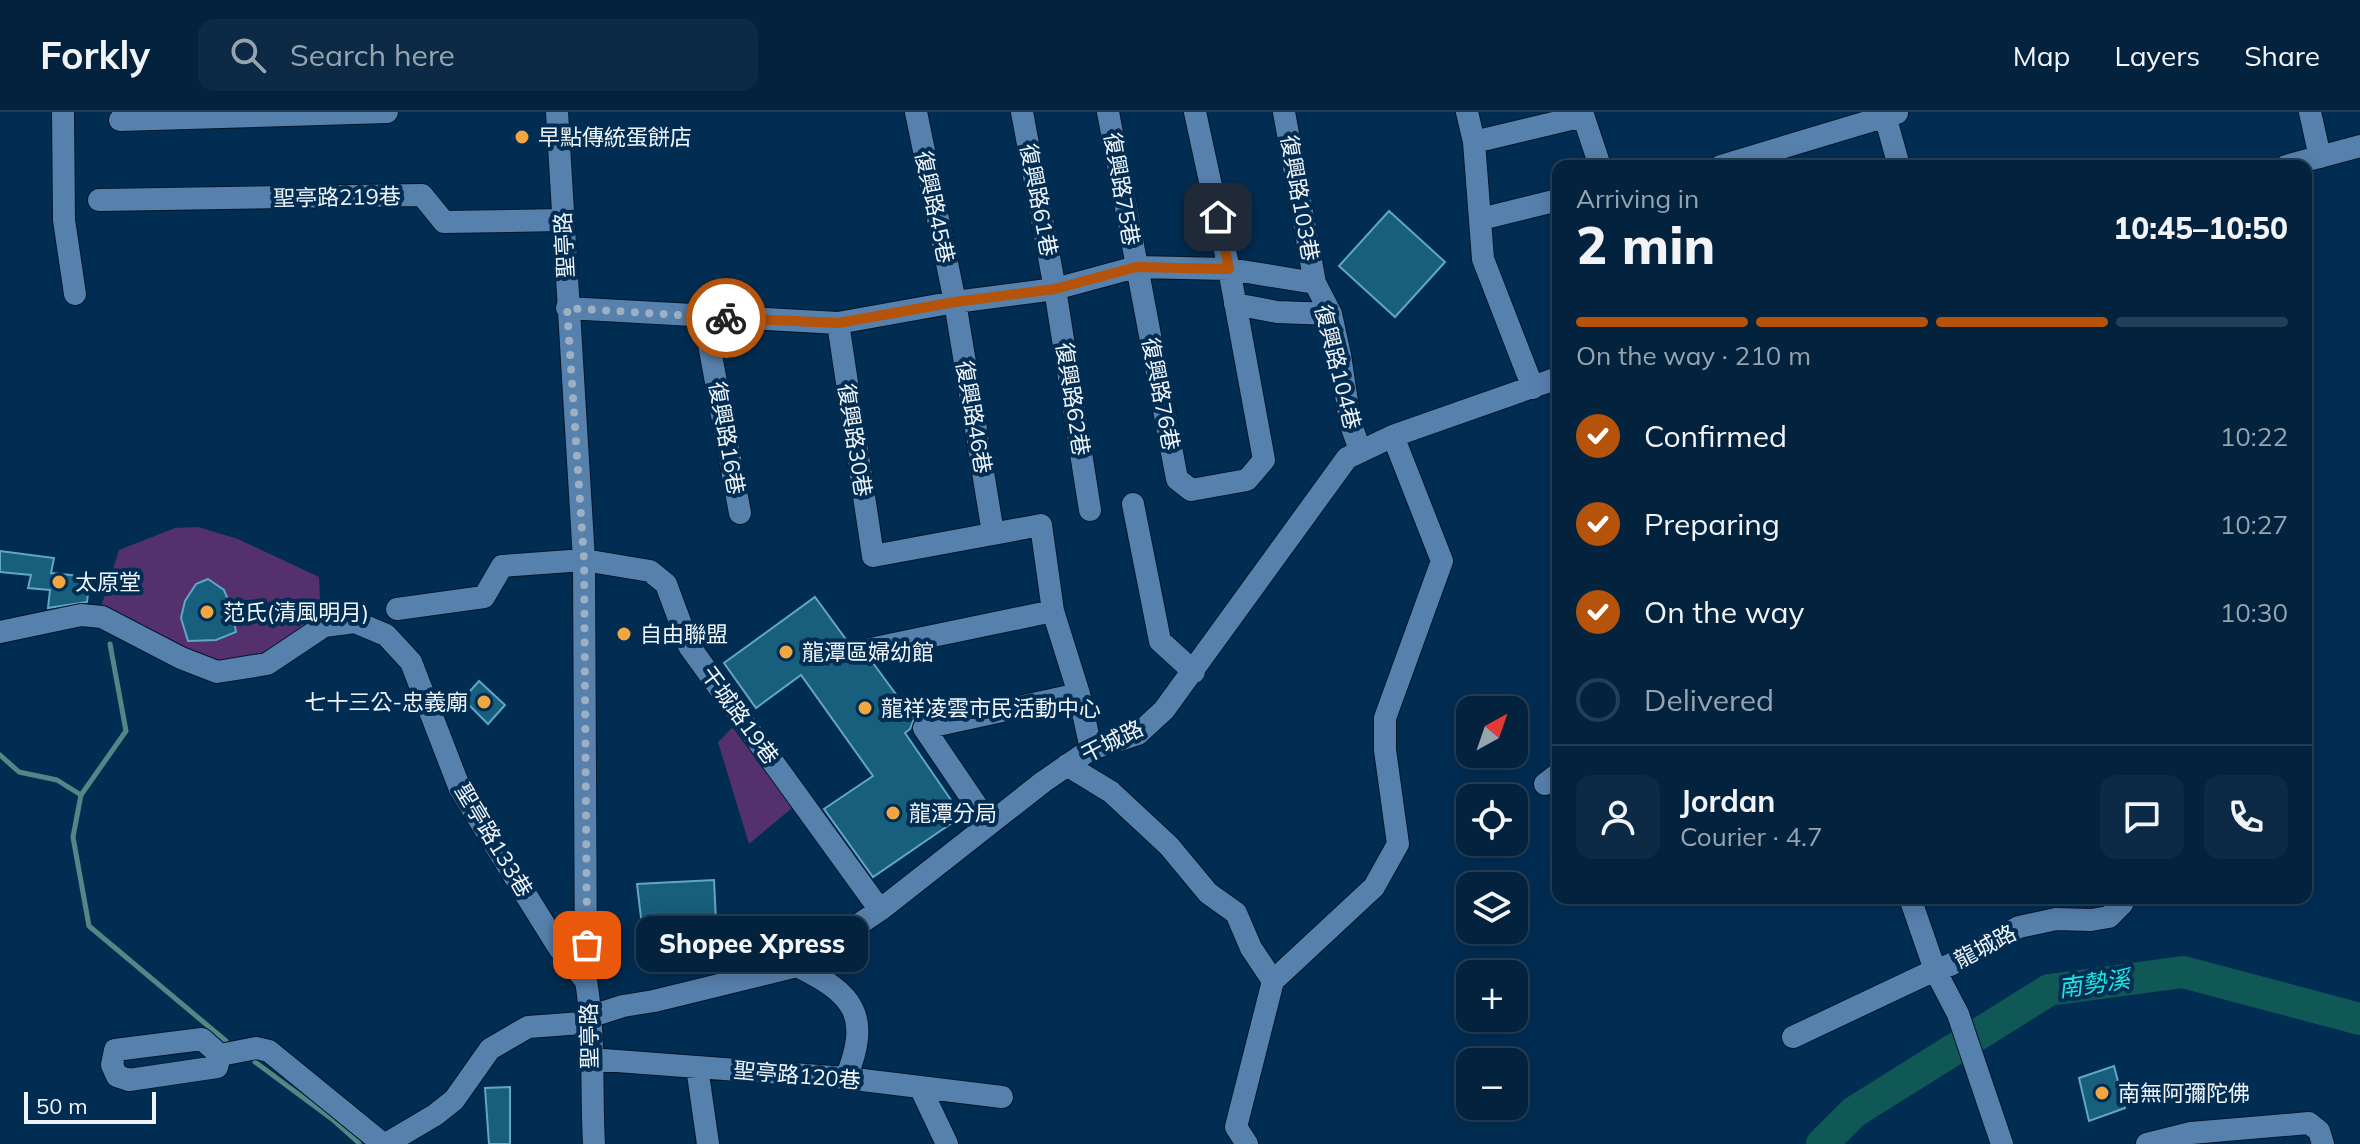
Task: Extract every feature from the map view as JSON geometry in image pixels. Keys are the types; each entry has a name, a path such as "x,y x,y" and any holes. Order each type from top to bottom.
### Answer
{"street":[{"path":"63,112 64,220 75,294"},
{"path":"120,120 387,112"},
{"name":"聖亭路","path":"557,112 584,560 586,981 592,1016 590,1059 594,1144"},
{"name":"復興路45巷","path":"916,112 955,302"},
{"name":"復興路61巷","path":"1022,112 1055,289"},
{"name":"復興路75巷","path":"1108,112 1136,267"},
{"path":"1195,112 1235,304 1277,312 1331,314"},
{"name":"復興路103巷","path":"1284,112 1315,283"},
{"path":"1467,112 1474,142 1483,259 1533,388"},
{"path":"2310,112 2320,157"},
{"path":"1740,160 1891,113"},
{"path":"1891,113 1898,160"},
{"path":"1891,113 1910,160"},
{"path":"1474,142 1583,114 1598,160"},
{"path":"2309,160 2360,146"},
{"name":"聖亭路219巷","path":"99,200 422,195 444,222 562,220"},
{"path":"1481,219 1552,201"},
{"path":"567,308 838,323 955,302 1055,289 1136,267 1229,269 1315,283"},
{"name":"復興路76巷","path":"1136,267 1177,479 1191,490 1247,480 1264,460 1235,304"},
{"name":"復興路104巷","path":"1315,283 1331,314 1350,422 1360,450"},
{"name":"復興路62巷","path":"1055,289 1090,510"},
{"name":"復興路46巷","path":"955,302 993,533"},
{"name":"復興路16巷","path":"704,317 740,513"},
{"name":"復興路30巷","path":"838,323 873,556 993,533"},
{"name":"干城路","path":"384,1144 435,1115 454,1100 490,1049 528,1027 582,1023 592,1016 623,1006 797,966 880,910 1067,765 1091,749 1138,734 1164,710 1347,458 1393,436 1552,380"},
{"path":"1247,1144 1236,1127 1273,981 1374,887 1398,844 1385,750 1385,718 1442,561 1393,436"},
{"path":"1133,504 1160,641 1194,672"},
{"path":"993,533 1041,525 1053,611 1079,694 1091,749"},
{"name":"干城路19巷","path":"397,609 484,597 502,566 584,560 650,571 666,584 689,646 880,910"},
{"path":"870,649 1053,611"},
{"name":"聖亭路133巷","path":"0,632 81,615 102,617 181,658 217,672 267,664 324,626 355,622 386,635 411,662 460,789 559,948 586,981"},
{"path":"989,824 924,728 1079,694"},
{"path":"1067,765 1111,792 1169,846 1208,893 1236,913 1251,948 1273,981"},
{"path":"1793,1037 1935,970 1912,904"},
{"name":"龍城路","path":"2002,1144 1958,1014 1935,970 2019,927 2056,919 2109,917 2122,904"},
{"path":"797,966 822,978 847,997 858,1024 858,1049 846,1078"},
{"path":"220,1055 256,1048 269,1051 384,1144"},
{"name":"聖亭路120巷","path":"590,1059 846,1078 1002,1097"},
{"path":"697,1067 708,1144"},
{"path":"920,1087 947,1144"},
{"path":"2147,1144 2191,1133 2309,1123 2319,1131 2323,1144"}],"shaded area":[{"path":"198,527 238,539 319,577 320,599 312,628 262,655 226,662 189,654 170,646 101,607 119,550 175,528"},
{"path":"733,727 792,808 749,844 718,742"}],"building":[{"path":"1389,211 1445,262 1395,317 1339,266"},
{"name":"太原堂","path":"0,551 54,558 51,573 90,577 87,602 48,608 50,590 28,588 31,575 0,572"},
{"name":"范氏(清風明月)","path":"208,579 224,590 236,632 216,640 188,641 181,618 185,601 196,584"},
{"path":"815,597 853,649 857,646 859,658 873,663 914,719 905,733 962,816 873,877 824,809 873,776 801,675 756,708 724,663"},
{"name":"七十三公-忠義廟","path":"479,681 505,705 488,724 463,699"},
{"path":"714,880 717,942 661,944 661,948 644,943 637,884"},
{"name":"南無阿彌陀佛","path":"2114,1066 2125,1108 2089,1121 2079,1078"},
{"path":"510,1087 510,1144 489,1144 485,1088"}],"waterway":[{"path":"81,795 126,731 110,644"},
{"path":"0,755 19,772 57,780 81,795 73,837 89,926 226,1041"},
{"name":"南勢溪","path":"1822,1144 1854,1112 2049,990 2183,972 2360,1019"},
{"path":"255,1062 359,1143"}],"way so far":[{"path":"587,945 584,560 567,308 726,318"}],"place":[{"name":"早點傳統蛋餅店","path":"522,137"},
{"name":"太原堂","path":"59,582"},
{"name":"范氏(清風明月)","path":"207,612"},
{"name":"自由聯盟","path":"624,634"},
{"name":"龍潭區婦幼館","path":"786,652"},
{"name":"七十三公-忠義廟","path":"484,702"},
{"name":"龍祥凌雲市民活動中心","path":"865,708"},
{"name":"龍潭分局","path":"893,813"},
{"name":"Shopee Xpress","path":"587,945"},
{"name":"南無阿彌陀佛","path":"2102,1093"}],"route":[{"path":"726,318 838,323 955,302 1055,289 1136,267 1229,269 1218,217"}]}
